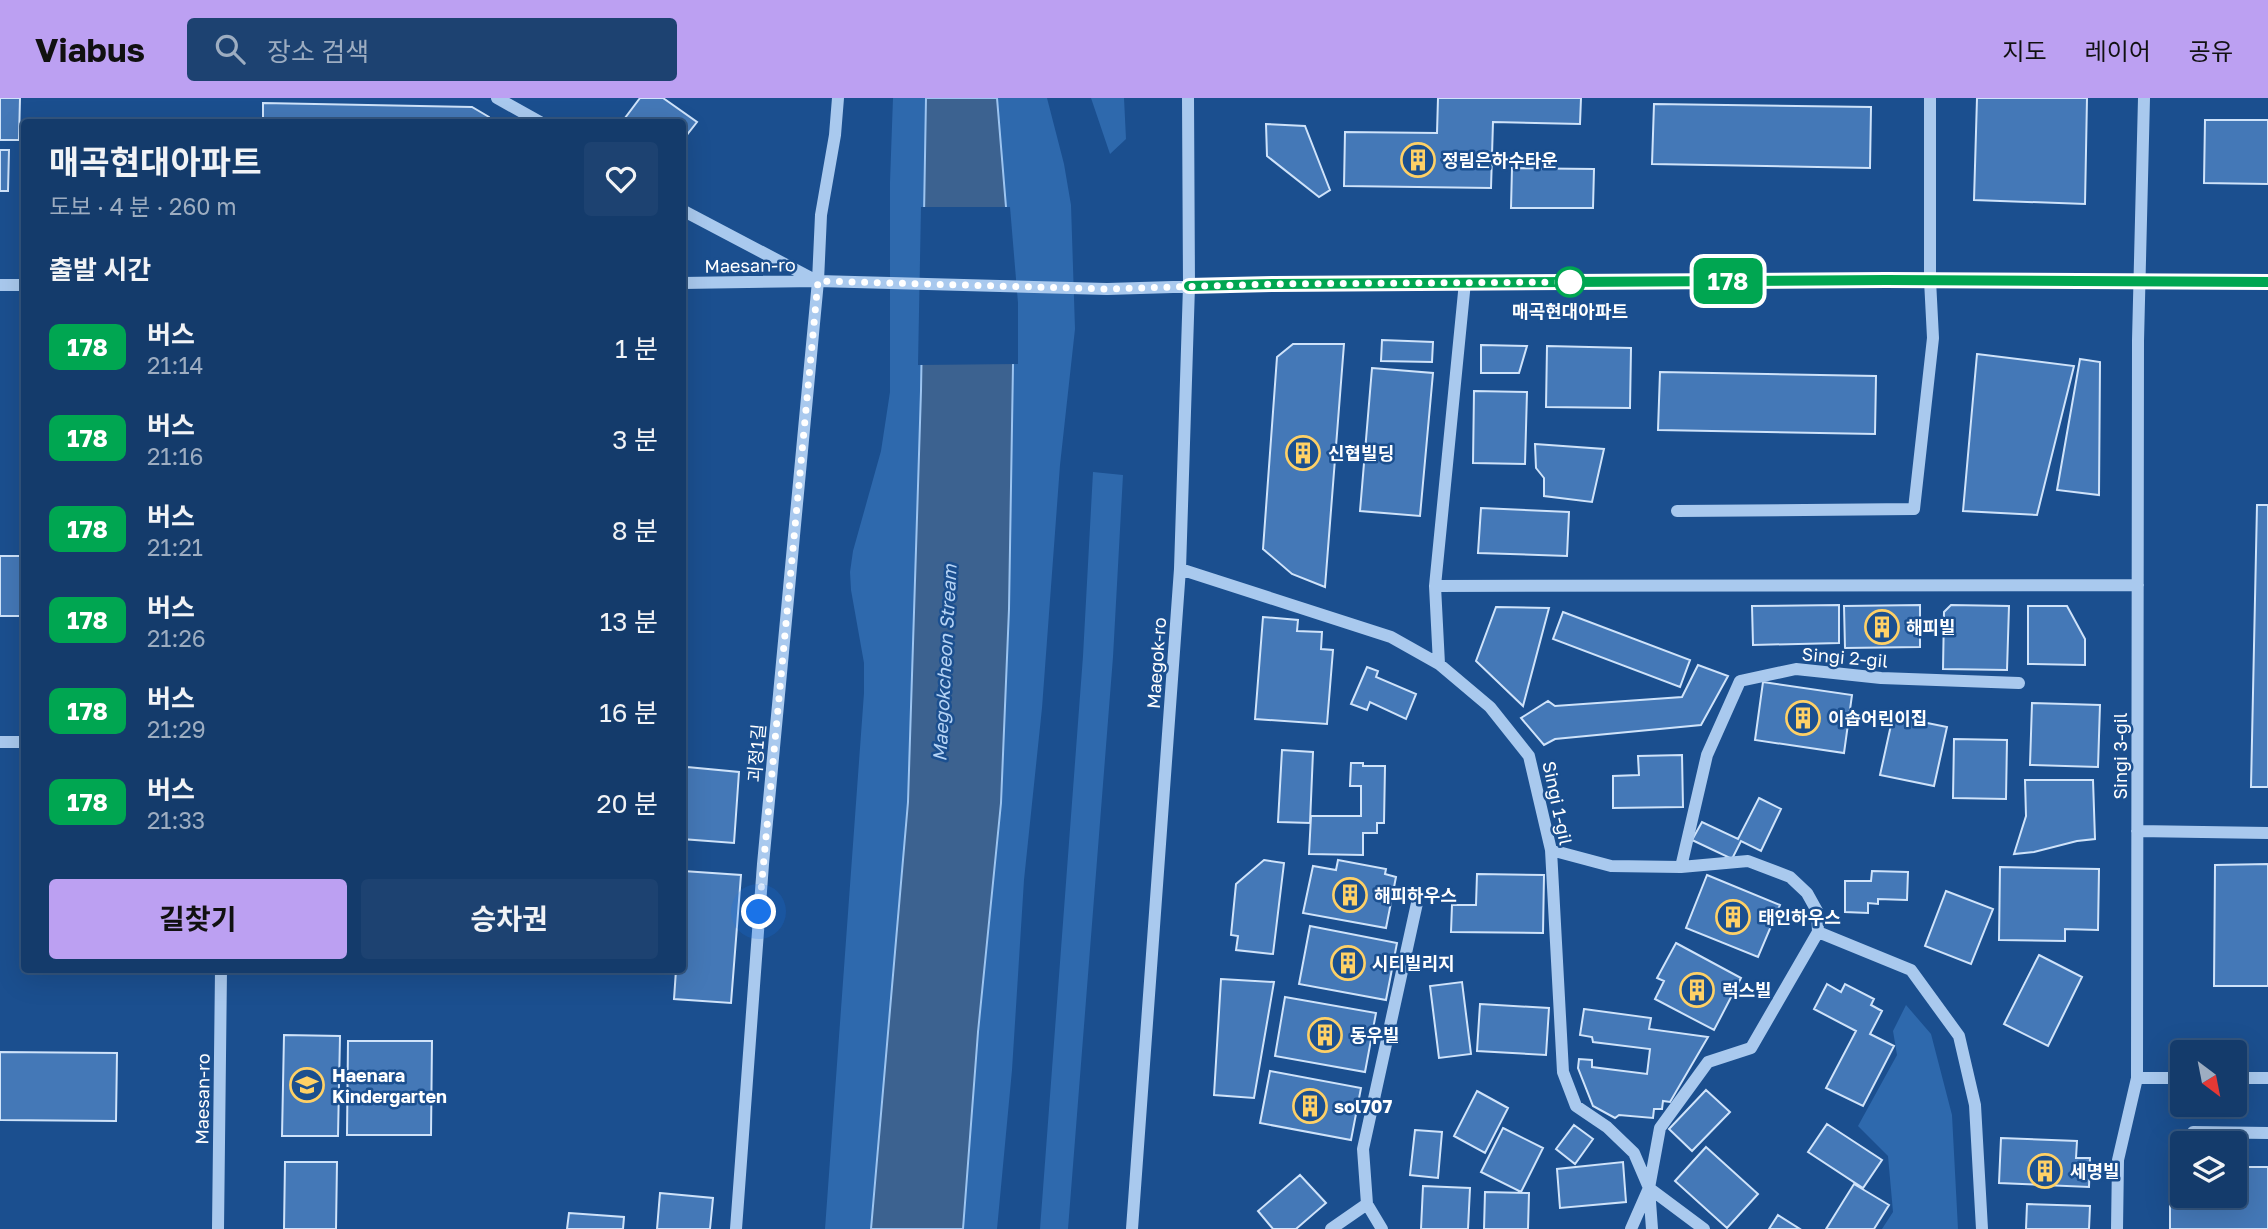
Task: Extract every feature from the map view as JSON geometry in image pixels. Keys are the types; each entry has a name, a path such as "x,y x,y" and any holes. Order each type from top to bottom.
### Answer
{"street":[{"path":"497,98 535,119"},
{"name":"괴정1길","path":"736,1229 763,864 818,281 821,215 835,135 838,98"},
{"name":"Maegok-ro","path":"1132,1229 1180,569 1189,286 1188,98"},
{"path":"1677,511 1914,509 1933,338 1930,280 1930,98"},
{"name":"Singi 3-gil","path":"2117,1229 2118,1160 2137,1078 2139,281 2144,98"},
{"path":"686,212 818,281"},
{"name":"Maesan-ro","path":"686,283 818,281 1107,289 1465,282 2268,282"},
{"path":"1439,664 1435,586 1465,282"},
{"path":"0,285 21,285"},
{"name":"Singi 1-gil","path":"1180,569 1391,637 1439,664 1490,707 1530,756 1551,850 1563,1072 1576,1106 1607,1126 1634,1153 1650,1188 1652,1229"},
{"path":"1435,586 2138,585"},
{"name":"Singi 2-gil","path":"1681,867 1707,755 1740,681 1796,669 1881,678 2019,683"},
{"path":"0,742 21,742"},
{"path":"2137,831 2268,833"},
{"path":"1551,850 1611,866 1681,867 1748,861 1790,877 1807,893 1817,911 1818,932 1751,1048 1708,1062 1660,1128 1650,1188 1631,1229"},
{"path":"1382,1229 1367,1204 1363,1149 1417,903"},
{"path":"1818,932 1911,971 1959,1036 1975,1105 1982,1229"},
{"name":"Maesan-ro","path":"218,1229 221,973"},
{"path":"2137,1078 2170,1078"},
{"path":"2247,1078 2268,1078"},
{"path":"2247,1133 2268,1133"},
{"name":"Singi 1-gil","path":"1650,1188 1704,1229"},
{"path":"1331,1229 1367,1204"}],"shaded area":[{"path":"893,98 926,98 921,391 908,802 871,1229 825,1229 864,693 864,663 850,572 853,551 881,451 890,392 890,182"},
{"path":"997,98 1047,98 1064,164 1071,205 1075,329 1060,465 1042,708 1024,880 1012,1070 997,1229 963,1229 978,1032 1001,803 1009,609 1014,304"},
{"path":"1091,98 1124,98 1126,139 1110,154"},
{"path":"1093,472 1123,475 1113,657 1068,1229 1040,1229 1083,656"},
{"path":"1906,1005 1931,1034 1952,1115 1958,1229 1882,1229 1893,1212 1888,1156 1858,1126 1897,1055 1893,1031"}],"water":[{"name":"Maegokcheon Stream","path":"926,98 997,98 1014,304 1009,609 1001,803 978,1032 963,1229 871,1229 908,802 921,391"}],"pier":[{"path":"921,207 1010,207 1018,303 1018,364 918,365"}],"building":[{"path":"0,98 20,98 19,140 0,140"},
{"path":"640,98 663,98 697,122 686,136 686,119 624,119"},
{"name":"정림은하수타운","path":"1438,98 1581,98 1580,124 1493,122 1491,188 1344,186 1345,132 1437,133"},
{"path":"1977,98 2087,98 2085,204 1974,200"},
{"path":"263,103 472,107 489,117 489,119 263,119"},
{"path":"1654,104 1871,107 1870,168 1652,164"},
{"path":"2205,120 2268,120 2268,184 2204,183"},
{"path":"1266,124 1305,126 1330,190 1319,197 1267,156"},
{"path":"0,150 9,150 8,191 0,191"},
{"path":"1512,168 1594,169 1593,208 1511,208"},
{"path":"1382,340 1433,342 1432,362 1381,361"},
{"name":"신협빌딩","path":"1293,344 1344,344 1325,587 1292,574 1263,549 1277,357"},
{"path":"1481,345 1527,346 1519,373 1481,373"},
{"path":"1547,346 1631,348 1630,408 1546,407"},
{"path":"1977,354 2074,366 2037,515 1963,511"},
{"path":"2080,359 2100,362 2099,495 2057,490"},
{"path":"1372,368 1433,373 1420,516 1360,511"},
{"path":"1660,372 1876,376 1875,434 1658,430"},
{"path":"1474,391 1527,392 1525,464 1473,463"},
{"path":"1535,444 1604,449 1592,502 1544,496 1544,478 1536,468"},
{"path":"2257,505 2268,505 2268,787 2251,787"},
{"path":"1481,508 1569,512 1567,556 1478,553"},
{"path":"0,556 21,556 21,616 0,616"},
{"path":"1839,605 1839,643 1753,645 1752,606"},
{"name":"해피빌","path":"1920,605 1920,647 1845,648 1844,606"},
{"path":"1951,605 2009,606 2007,670 1943,669 1944,612"},
{"path":"2028,606 2067,606 2085,639 2085,665 2028,664"},
{"path":"1496,607 1549,608 1523,706 1476,661"},
{"path":"1563,612 1690,660 1680,687 1553,639"},
{"path":"1263,617 1298,620 1297,631 1322,632 1321,649 1333,650 1327,724 1255,719"},
{"path":"1698,665 1728,676 1701,725 1555,739 1544,745 1521,718 1548,701 1555,706 1682,697"},
{"path":"1367,667 1378,671 1376,677 1416,694 1406,719 1370,702 1367,710 1351,704"},
{"name":"이솝어린이집","path":"1763,682 1852,695 1844,753 1755,740"},
{"path":"2032,703 2100,705 2098,767 2030,765"},
{"path":"1893,716 1947,727 1934,786 1880,775"},
{"path":"1954,739 2007,740 2006,799 1953,798"},
{"path":"1282,750 1313,752 1310,823 1278,822"},
{"path":"1682,755 1683,807 1613,808 1613,776 1639,775 1638,756"},
{"path":"1351,763 1385,766 1384,823 1377,823 1377,833 1363,833 1363,855 1309,854 1311,816 1361,816 1361,786 1350,786"},
{"path":"687,767 739,772 734,843 686,839"},
{"path":"2025,780 2093,780 2095,839 2014,854 2026,816"},
{"path":"1759,798 1781,809 1761,851 1741,841 1732,859 1692,840 1702,822 1738,839"},
{"path":"1264,860 1284,863 1273,954 1236,950 1238,936 1231,935 1236,884"},
{"name":"해피하우스","path":"1338,860 1386,869 1385,874 1396,877 1386,928 1303,913 1313,866 1336,870"},
{"path":"2268,864 2268,986 2214,986 2215,865"},
{"path":"2000,867 2099,869 2098,930 2065,929 2065,941 1999,940"},
{"path":"686,871 741,875 731,1003 674,999 676,973 686,973"},
{"path":"1872,871 1908,872 1907,900 1878,899 1878,904 1868,903 1868,913 1845,912 1845,881 1871,881"},
{"path":"1477,874 1544,875 1543,933 1451,932 1452,905 1476,905"},
{"name":"태인하우스","path":"1707,875 1780,905 1758,957 1686,928"},
{"path":"1946,891 1993,909 1971,964 1925,946"},
{"name":"시티빌리지","path":"1310,926 1397,943 1386,1000 1299,984"},
{"name":"럭스빌","path":"1676,943 1741,978 1714,1030 1655,999 1664,981 1657,978"},
{"path":"2039,955 2082,977 2048,1046 2004,1024"},
{"path":"1221,979 1274,982 1254,1098 1214,1095"},
{"path":"1462,982 1471,1054 1439,1058 1430,986"},
{"path":"1827,984 1841,992 1845,984 1874,999 1871,1005 1882,1011 1870,1034 1894,1046 1863,1106 1826,1088 1856,1031 1814,1009"},
{"name":"동우빌","path":"1285,997 1376,1013 1365,1072 1275,1056"},
{"path":"1480,1004 1549,1008 1546,1055 1477,1051"},
{"path":"1584,1009 1651,1018 1649,1029 1708,1037 1670,1102 1663,1101 1662,1109 1654,1109 1653,1118 1619,1115 1615,1118 1593,1106 1578,1068 1579,1059 1592,1060 1592,1067 1647,1074 1650,1049 1593,1042 1592,1037 1580,1035"},
{"path":"284,1035 340,1036 338,1136 282,1136"},
{"path":"348,1041 432,1041 431,1135 347,1135"},
{"path":"0,1052 117,1053 116,1121 0,1120"},
{"name":"sol707","path":"1270,1071 1361,1088 1351,1140 1260,1123"},
{"path":"1706,1090 1730,1112 1692,1151 1669,1129"},
{"path":"1477,1091 1508,1108 1485,1153 1454,1136"},
{"path":"1827,1124 1882,1160 1863,1188 1808,1152"},
{"path":"1574,1125 1593,1139 1575,1164 1556,1149"},
{"path":"1503,1128 1543,1148 1521,1192 1481,1172"},
{"path":"1415,1130 1442,1132 1438,1178 1410,1175"},
{"name":"세명빌","path":"2001,1138 2077,1141 2076,1158 2090,1158 2089,1187 1999,1183"},
{"path":"1706,1147 1758,1194 1727,1228 1675,1181"},
{"path":"285,1162 337,1162 336,1229 284,1229"},
{"path":"1623,1162 1626,1202 1560,1208 1557,1169"},
{"path":"2247,1167 2268,1167 2268,1229 2170,1229 2170,1208 2247,1208"},
{"path":"1300,1175 1326,1203 1296,1229 1273,1229 1258,1211"},
{"path":"1854,1184 1889,1205 1874,1229 1826,1229"},
{"path":"1423,1186 1470,1188 1468,1229 1421,1229"},
{"path":"1485,1192 1529,1193 1528,1229 1484,1229"},
{"path":"660,1193 713,1198 710,1229 657,1229"},
{"path":"2027,1204 2090,1206 2089,1229 2026,1229"},
{"path":"569,1213 624,1217 623,1229 567,1229"},
{"path":"1778,1215 1800,1229 1769,1229"}],"bus line":[{"name":"178","path":"1189,286 1886,280 2268,282"}],"place":[{"name":"정림은하수타운","path":"1418,160"},
{"name":"매곡현대아파트","path":"1570,282"},
{"name":"신협빌딩","path":"1303,453"},
{"name":"해피빌","path":"1882,627"},
{"name":"이솝어린이집","path":"1803,718"},
{"name":"해피하우스","path":"1350,895"},
{"name":"태인하우스","path":"1733,917"},
{"name":"시티빌리지","path":"1348,963"},
{"name":"럭스빌","path":"1697,990"},
{"name":"동우빌","path":"1325,1035"},
{"name":"Haenara Kindergarten","path":"307,1085"},
{"name":"sol707","path":"1310,1106"},
{"name":"세명빌","path":"2045,1171"}],"route":[{"path":"759,912 818,281 1107,289 1274,284 1570,282"}]}
